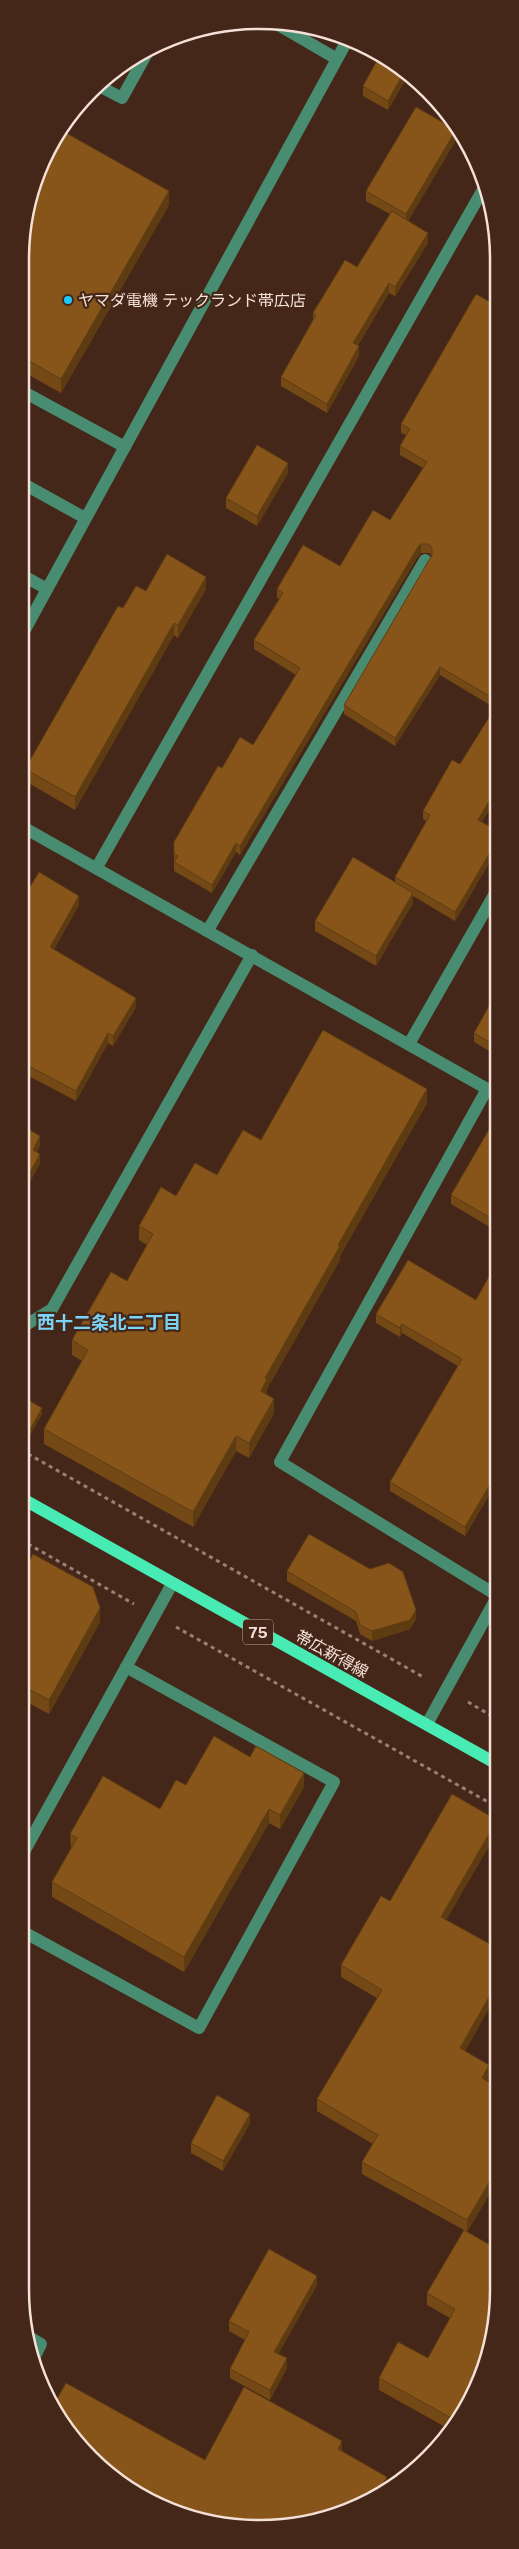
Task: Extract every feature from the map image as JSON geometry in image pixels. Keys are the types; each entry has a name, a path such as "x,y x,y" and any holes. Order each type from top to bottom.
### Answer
{"main road":[{"name":"帯広新得線","path":"29,1503 490,1760"}],"street":[{"path":"288,31 337,59"},
{"path":"29,622 345,45"},
{"path":"104,88 122,98 143,61"},
{"path":"97,867 480,194"},
{"path":"29,395 124,447"},
{"path":"29,487 85,518"},
{"path":"208,930 425,560"},
{"path":"29,579 47,589"},
{"path":"29,830 252,954 490,1090"},
{"path":"409,1044 490,902"},
{"path":"29,1323 52,1309 252,954"},
{"path":"490,1097 280,1462 490,1591"},
{"path":"29,1843 172,1584"},
{"path":"427,1724 490,1610"},
{"path":"29,1935 199,2028 334,1782 126,1668"},
{"path":"34,2340 41,2344 38,2351"}],"path":[{"path":"29,1455 490,1715"},
{"path":"29,1544 490,1803"}],"building":[{"path":"377,61 401,77 388,101 363,86"},
{"path":"416,107 447,125 453,135 406,214 366,191"},
{"name":"ヤマダ電機 テックランド帯広店","path":"67,133 169,191 61,379 29,361 29,244 33,214 41,185 46,171"},
{"path":"392,211 428,233 395,287 389,283 353,343 359,346 327,404 281,377 316,315 313,313 345,260 357,267"},
{"path":"476,294 490,302 490,696 440,667 395,738 344,705 432,555 432,548 429,544 421,544 240,846 236,843 212,885 174,862 178,856 174,853 174,842 218,766 222,768 240,737 253,745 300,668 254,640 283,593 277,589 303,545 340,566 373,510 390,520 427,462 400,446 410,429 401,424"},
{"path":"257,445 288,463 257,516 226,498"},
{"path":"167,554 206,577 178,625 174,623 75,797 29,771 29,762 118,606 123,608 136,586 146,591"},
{"path":"490,716 490,800 478,820 490,827 490,853 455,912 395,877 430,815 423,811 452,760 460,764"},
{"path":"353,857 413,893 376,956 315,921"},
{"path":"39,872 79,896 50,947 136,998 113,1036 108,1033 76,1091 29,1066 29,889"},
{"path":"490,1004 490,1042 474,1033"},
{"path":"323,1030 427,1089 265,1378 267,1379 261,1391 274,1399 249,1443 236,1436 193,1512 44,1429 88,1350 72,1340 111,1272 127,1281 153,1234 139,1226 161,1187 176,1196 195,1163 217,1175 243,1130 261,1140"},
{"path":"490,1128 490,1217 451,1195"},
{"path":"29,1130 40,1136 33,1150 40,1154 29,1174"},
{"path":"408,1260 476,1300 490,1275 490,1484 465,1527 390,1482 462,1359 402,1324 400,1328 376,1314"},
{"path":"29,1401 42,1408 29,1431"},
{"path":"309,1534 370,1569 389,1563 403,1572 416,1610 410,1620 372,1631 360,1625 356,1612 287,1571"},
{"path":"33,1554 93,1587 100,1608 49,1700 29,1689 29,1562"},
{"path":"214,1736 250,1757 256,1746 304,1773 280,1815 269,1809 184,1957 52,1882 77,1838 70,1834 103,1776 160,1809 176,1780 186,1785"},
{"path":"452,1794 490,1816 490,1832 441,1917 490,1944 490,1995 460,2048 489,2065 482,2078 490,2083 490,2181 467,2220 362,2162 378,2135 317,2099 382,1990 341,1965 381,1896 390,1901"},
{"path":"217,2095 250,2114 223,2161 191,2143"},
{"path":"464,2230 490,2245 490,2305 486,2335 473,2378 451,2418 379,2378 398,2342 428,2358 455,2309 427,2293"},
{"path":"269,2249 317,2276 274,2352 287,2358 270,2390 230,2369 249,2332 229,2321"},
{"path":"66,2383 205,2460 244,2387 342,2441 338,2449 387,2477 383,2484 348,2503 305,2516 275,2520 244,2520 214,2516 171,2503 119,2473 86,2442 76,2430 57,2399"}],"place":[{"name":"ヤマダ電機 テックランド帯広店","path":"68,300"}],"district":[{"name":"西十二条北二丁目","path":"109,1322"}]}
